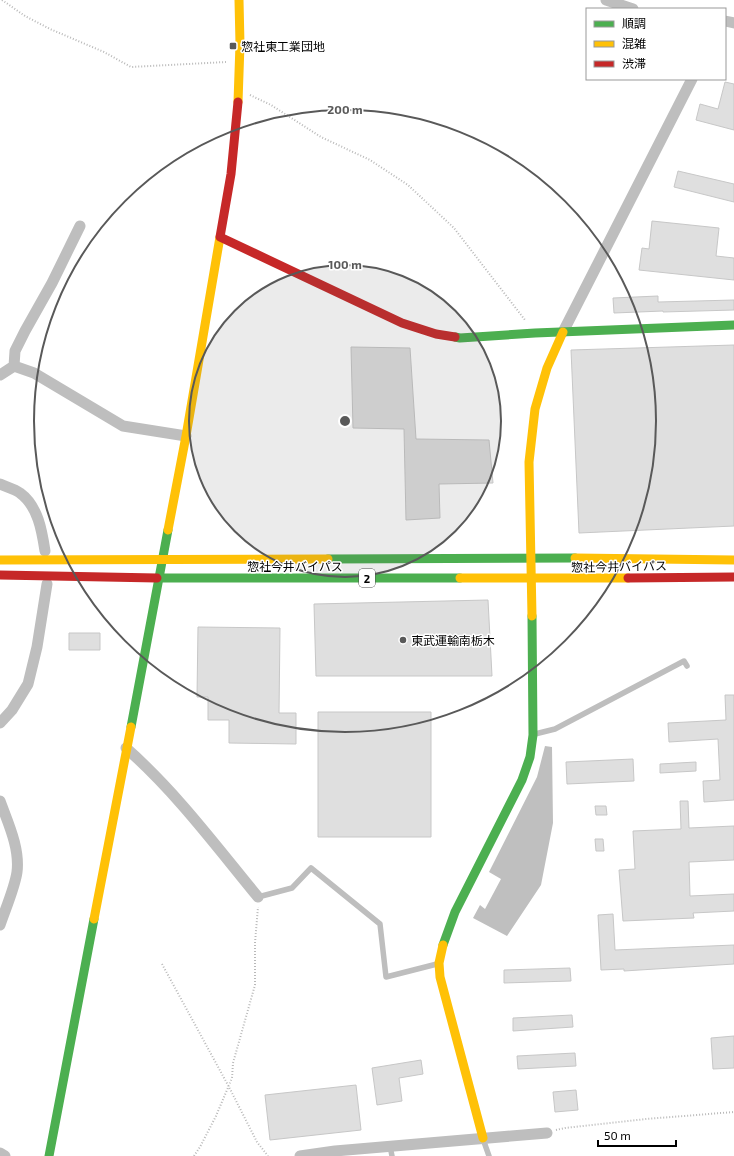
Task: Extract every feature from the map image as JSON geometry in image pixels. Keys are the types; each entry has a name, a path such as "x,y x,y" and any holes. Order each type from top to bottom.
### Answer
{"street":[{"path":"49,1156 186,436 231,174 239,88 239,0"},
{"path":"606,0 630,8"},
{"path":"483,1138 446,1001 440,976 439,963 441,951 455,912 522,780 530,757 533,735 532,558 529,462 535,409 547,368 562,332 691,80"},
{"path":"14,366 15,351 52,283 80,226"},
{"path":"220,237 402,323 436,334 460,338 535,333 734,325"},
{"path":"14,366 34,373 123,426 186,436"},
{"path":"0,375 14,366"},
{"path":"0,484 19,493 31,504 42,531 45,552"},
{"name":"惣社今井バイパス","path":"0,560 532,558 734,560"},
{"name":"惣社今井バイパス","path":"0,575 159,578 734,577"},
{"path":"0,723 12,710 28,684 37,647 47,584"},
{"path":"126,748 148,767 258,897"},
{"path":"0,801 11,829 18,861 17,874 0,925"},
{"path":"300,1156 335,1151 391,1151 483,1138 547,1132"},
{"path":"0,1153 5,1156"}],"lane":[{"path":"533,735 556,728 684,661 686,666"},
{"path":"258,897 292,888 311,868 380,924 386,977 439,963"},
{"path":"483,1138 489,1156"}],"path":[{"path":"2,0 25,16 50,29 104,52 131,67 240,62"},
{"path":"239,88 271,105 321,137 370,160 408,185 454,228 535,333"},
{"path":"194,1156 229,1087 236,1051 255,985 255,943 258,897"},
{"path":"162,964 257,1142 268,1156"},
{"path":"547,1132 565,1128 646,1119 734,1112"}],"shaded area":[{"path":"545,746 552,747 553,823 541,885 507,936 473,918 480,905 485,909 501,879 489,872 537,777"}],"building":[{"path":"725,82 734,84 734,130 696,120 700,104 718,109"},
{"path":"678,171 734,184 734,202 674,187"},
{"path":"652,221 719,228 716,256 734,258 734,280 639,270 642,248 649,249"},
{"path":"658,296 658,302 734,300 734,310 614,313 613,298"},
{"path":"734,345 734,526 579,533 571,350"},
{"path":"351,347 410,348 416,439 489,440 493,483 439,484 440,518 406,520 404,429 353,428"},
{"name":"東武運輸南栃木","path":"488,600 492,676 316,676 314,604"},
{"path":"198,627 280,628 279,713 296,713 296,744 229,743 229,720 208,720 208,697 197,697"},
{"path":"69,633 100,633 100,650 69,650"},
{"path":"725,695 734,695 734,800 704,802 703,781 720,780 718,739 669,742 668,723 726,720"},
{"path":"318,712 431,712 431,837 318,837"},
{"path":"633,759 634,781 567,784 566,762"},
{"path":"696,762 696,771 660,773 660,764"},
{"path":"680,801 688,801 689,828 734,826 734,860 689,862 690,896 734,894 734,911 693,913 694,918 623,921 619,870 635,869 633,831 681,829"},
{"path":"595,806 606,806 607,815 596,815"},
{"path":"595,839 603,839 604,851 596,851"},
{"path":"613,914 615,950 734,945 734,964 624,971 624,969 601,970 598,915"},
{"path":"570,968 571,981 504,983 504,970"},
{"path":"572,1015 573,1027 513,1031 513,1018"},
{"path":"734,1036 734,1068 713,1069 711,1038"},
{"path":"575,1053 576,1066 518,1069 517,1056"},
{"path":"421,1060 423,1074 399,1078 402,1101 377,1105 372,1068"},
{"path":"356,1085 361,1130 270,1140 265,1095"},
{"path":"576,1090 578,1110 555,1112 553,1092"}],"traffic: fast":[{"path":"455,337 460,338 535,333 734,325"},
{"path":"131,727 168,530"},
{"path":"328,559 575,558"},
{"path":"157,578 460,578"},
{"path":"443,945 455,912 522,780 530,757 533,735 532,616"},
{"path":"49,1156 94,919"}],"traffic: slow":[{"path":"238,102 240,44 239,0"},
{"path":"168,530 186,436 220,237"},
{"path":"532,616 529,462 535,409 547,368 563,332"},
{"path":"575,558 734,560"},
{"path":"0,560 328,559"},
{"path":"460,578 628,578"},
{"path":"94,919 131,727"},
{"path":"443,945 439,963 440,977 483,1138"}],"traffic: jam":[{"path":"220,237 231,174 238,102"},
{"path":"220,237 402,323 436,334 455,337"},
{"path":"0,575 157,578"},
{"path":"628,578 734,577"}],"place":[{"name":"惣社東工業団地","path":"233,46"},
{"name":"東武運輸南栃木","path":"403,640"}]}
